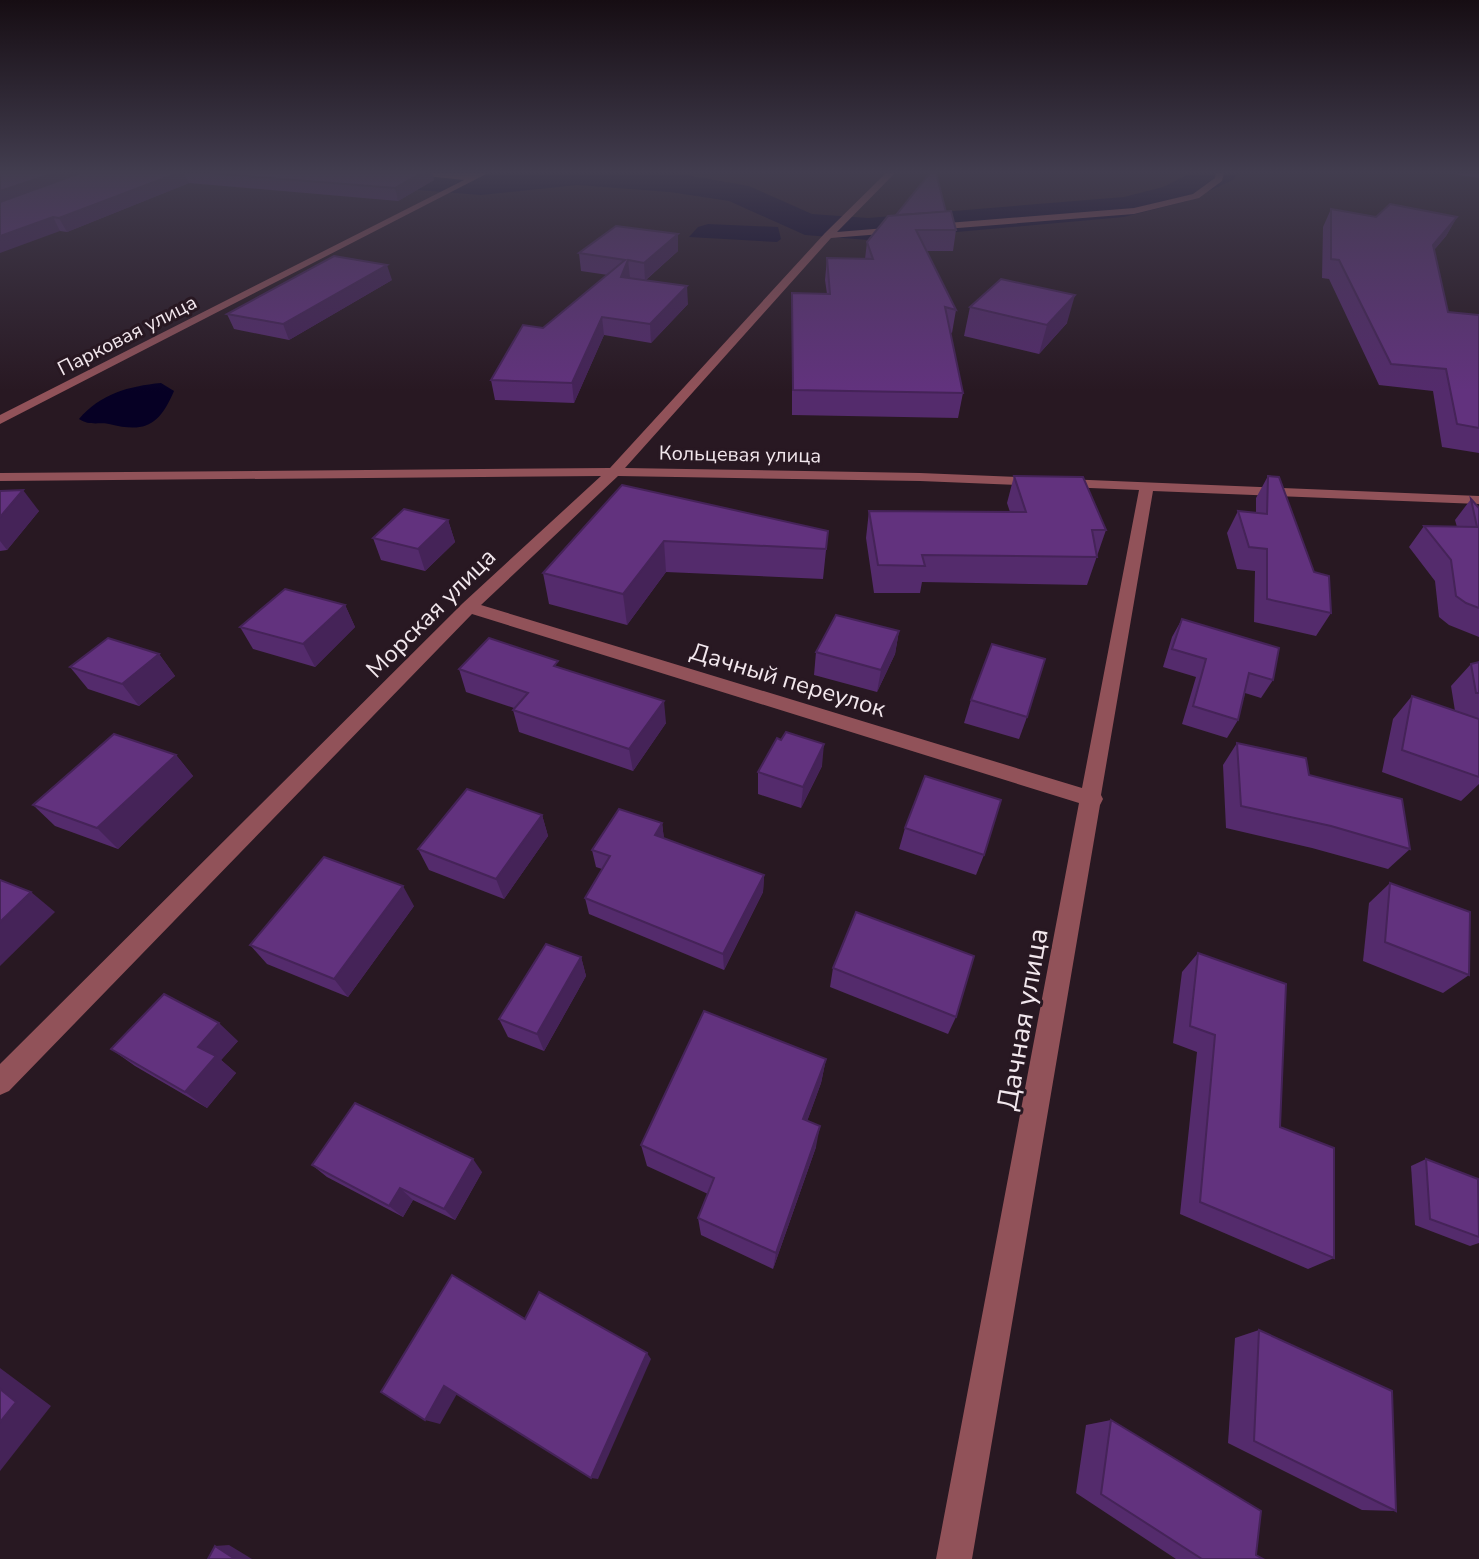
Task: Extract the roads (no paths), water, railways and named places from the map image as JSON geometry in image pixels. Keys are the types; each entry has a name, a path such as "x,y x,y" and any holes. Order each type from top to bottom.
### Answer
{"street":[{"name":"Парковая улица","path":"0,420 342,246"},
{"name":"Морская улица","path":"0,1082 469,607 614,472 819,246"},
{"name":"Кольцевая улица","path":"0,477 614,472 920,477 1146,489 1479,500"},
{"name":"Дачная улица","path":"954,1559 1093,799 1146,489"},
{"name":"Дачный переулок","path":"469,607 1093,799"}]}
